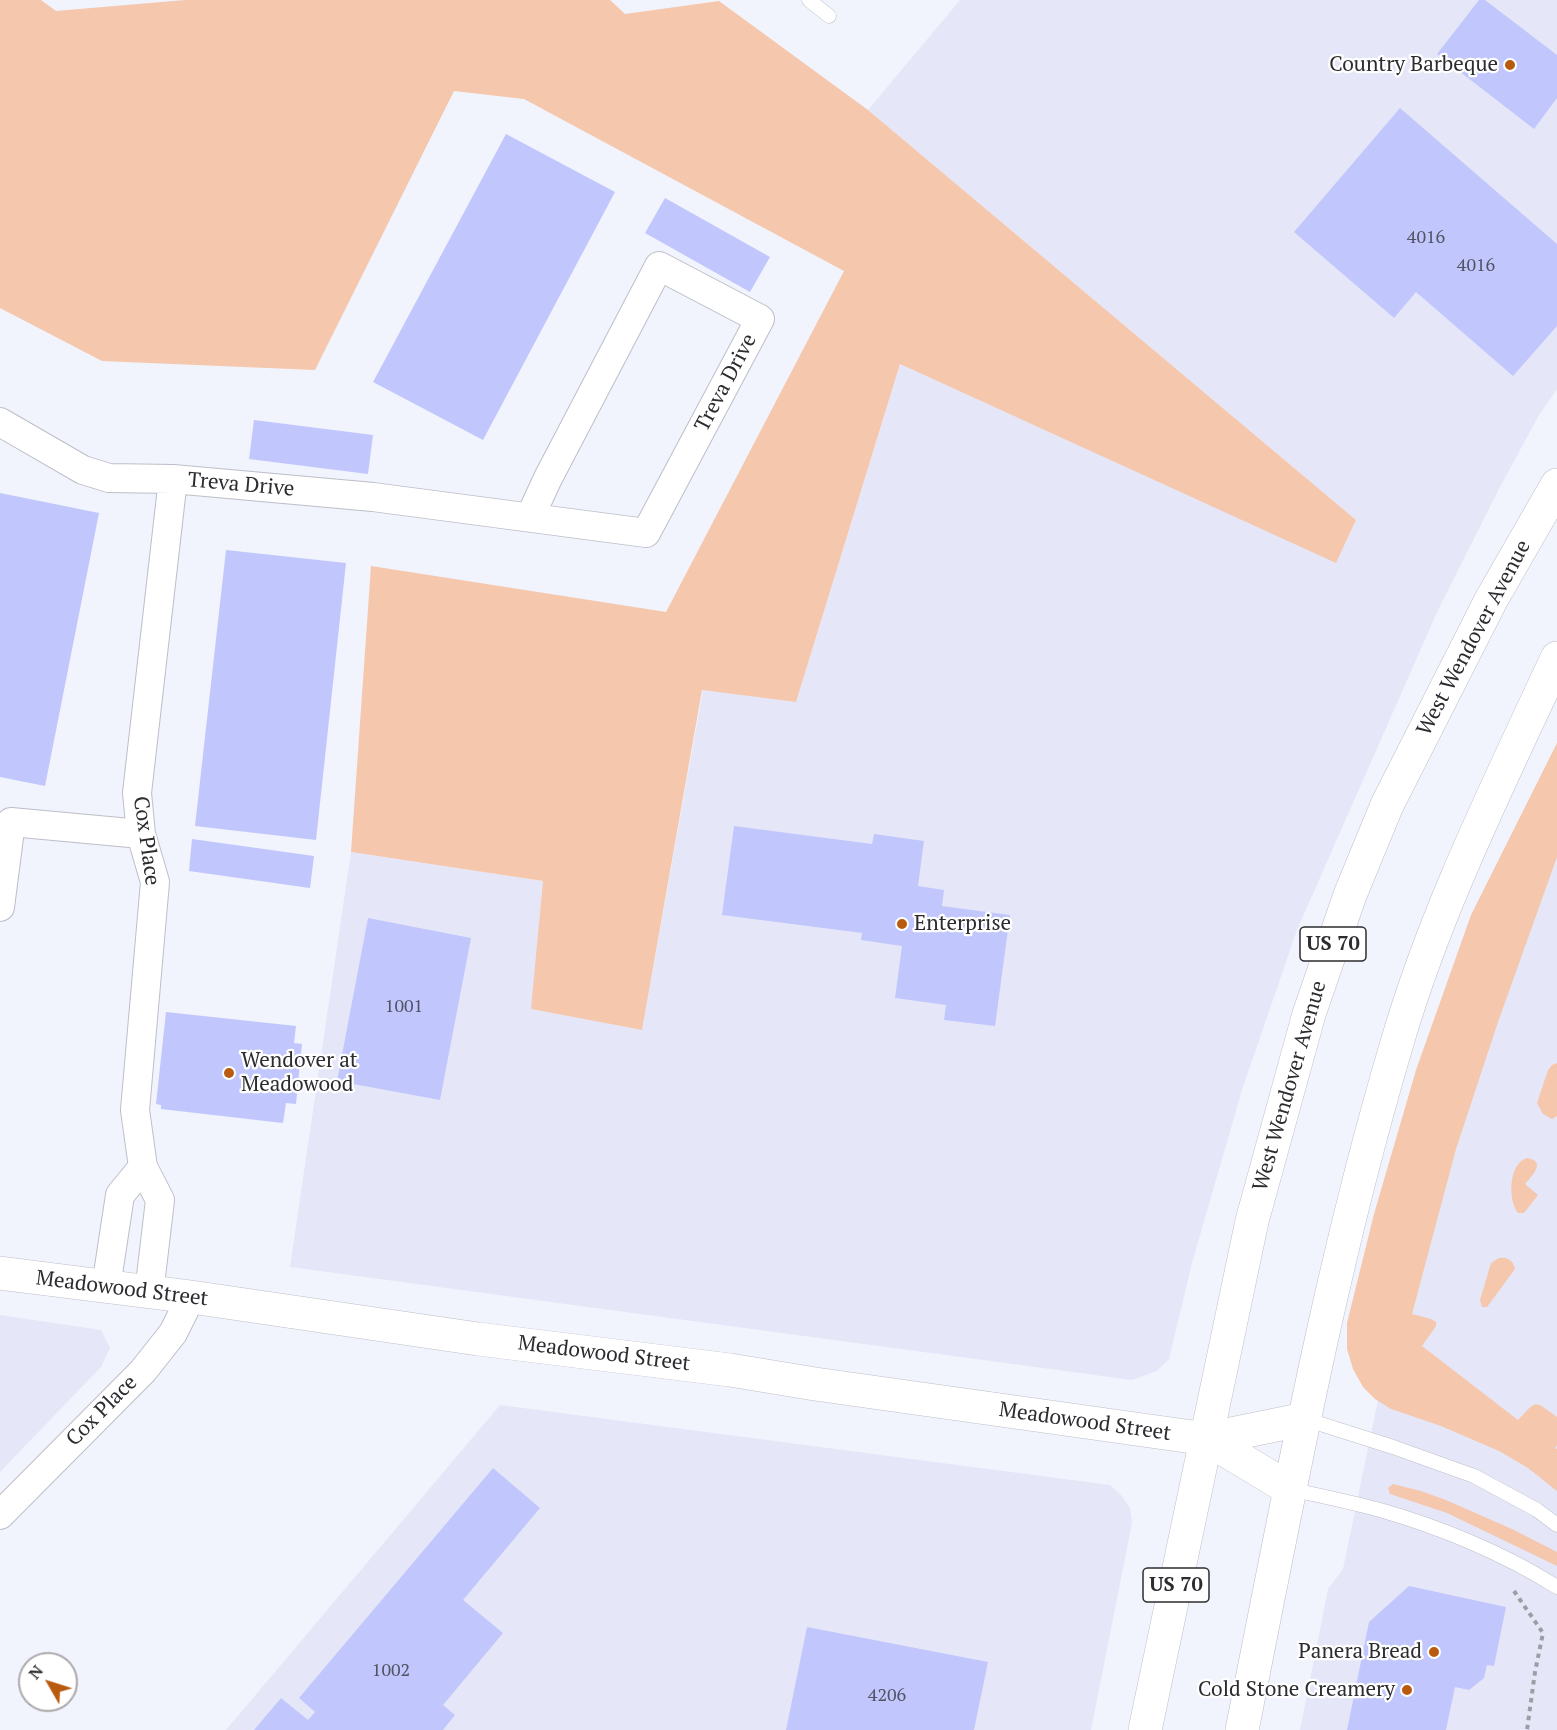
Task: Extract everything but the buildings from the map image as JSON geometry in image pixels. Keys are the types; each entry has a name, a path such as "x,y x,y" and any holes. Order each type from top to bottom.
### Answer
{"main road":[{"name":"West Wendover Avenue","path":"1145,1730 1252,1221 1309,1014 1350,895 1387,805 1491,600 1557,485"},
{"path":"1242,1730 1342,1243 1397,1041 1436,928 1472,842 1557,658"},
{"name":"Meadowood Street","path":"0,1273 478,1339 730,1370 1207,1439 1305,1419"},
{"name":"Meadowood Street","path":"1207,1439 1290,1489"}],"street":[{"name":"Treva Drive","path":"0,422 83,470 109,478 173,479 373,496 646,533 760,319 659,266 548,478 530,517"},
{"name":"Cox Place","path":"148,1293 160,1200 143,1167 135,1110 155,882 141,834 137,793 173,479"},
{"path":"0,907 11,822 141,834"},
{"path":"106,1287 120,1195 143,1167"},
{"name":"Cox Place","path":"0,1515 142,1371 173,1333 191,1298"}],"lane":[{"path":"809,0 829,16"},
{"path":"1305,1419 1474,1476 1537,1510 1557,1525"},
{"path":"1290,1489 1381,1510 1424,1525 1481,1547 1557,1587"}],"path":[{"path":"1520,1566 1510,1585 1543,1633 1527,1730"}],"shaded area":[{"path":"0,0 41,0 56,11 185,0 610,0 625,14 719,1 868,110 1356,520 1336,563 900,364 796,702 702,690 642,1030 531,1009 543,881 351,852 371,566 666,612 844,271 524,99 454,91 315,370 102,361 0,308"},
{"path":"960,0 1557,0 1557,389 1539,415 1499,489 1438,610 1297,930 1242,1090 1192,1263 1169,1359 1157,1371 1132,1380 290,1267 351,852 543,881 532,1009 642,1030 703,690 796,702 900,364 1336,562 1356,520 868,110"},
{"path":"1557,743 1557,857 1498,1022 1456,1149 1412,1314 1436,1322 1436,1326 1422,1346 1518,1420 1536,1404 1557,1417 1557,1445 1555,1448 1557,1449 1557,1491 1528,1468 1499,1451 1441,1426 1391,1409 1375,1399 1363,1387 1353,1369 1347,1349 1347,1323 1374,1214 1416,1070 1471,915"},
{"path":"1557,778 1557,1730 1300,1730 1328,1589 1343,1569 1380,1390"},
{"path":"1557,1063 1557,1116 1552,1119 1543,1114 1537,1103 1548,1070"},
{"path":"1527,1158 1536,1162 1537,1165 1525,1184 1538,1195 1524,1213 1518,1213 1511,1191 1513,1175 1516,1167"},
{"path":"1499,1258 1510,1260 1515,1269 1487,1307 1482,1307 1480,1300 1491,1263"},
{"path":"0,1315 101,1330 110,1348 101,1367 0,1472"},
{"path":"500,1405 1110,1485 1130,1508 1132,1523 1091,1730 226,1730"},
{"path":"1393,1484 1446,1500 1514,1530 1557,1552 1557,1566 1447,1513 1390,1494 1388,1488"}],"place":[{"name":"Country Barbeque","path":"1510,65"},
{"name":"Enterprise","path":"902,924"},
{"name":"Wendover at Meadowood","path":"229,1073"},
{"name":"Panera Bread","path":"1434,1652"},
{"name":"Cold Stone Creamery","path":"1407,1690"}]}
